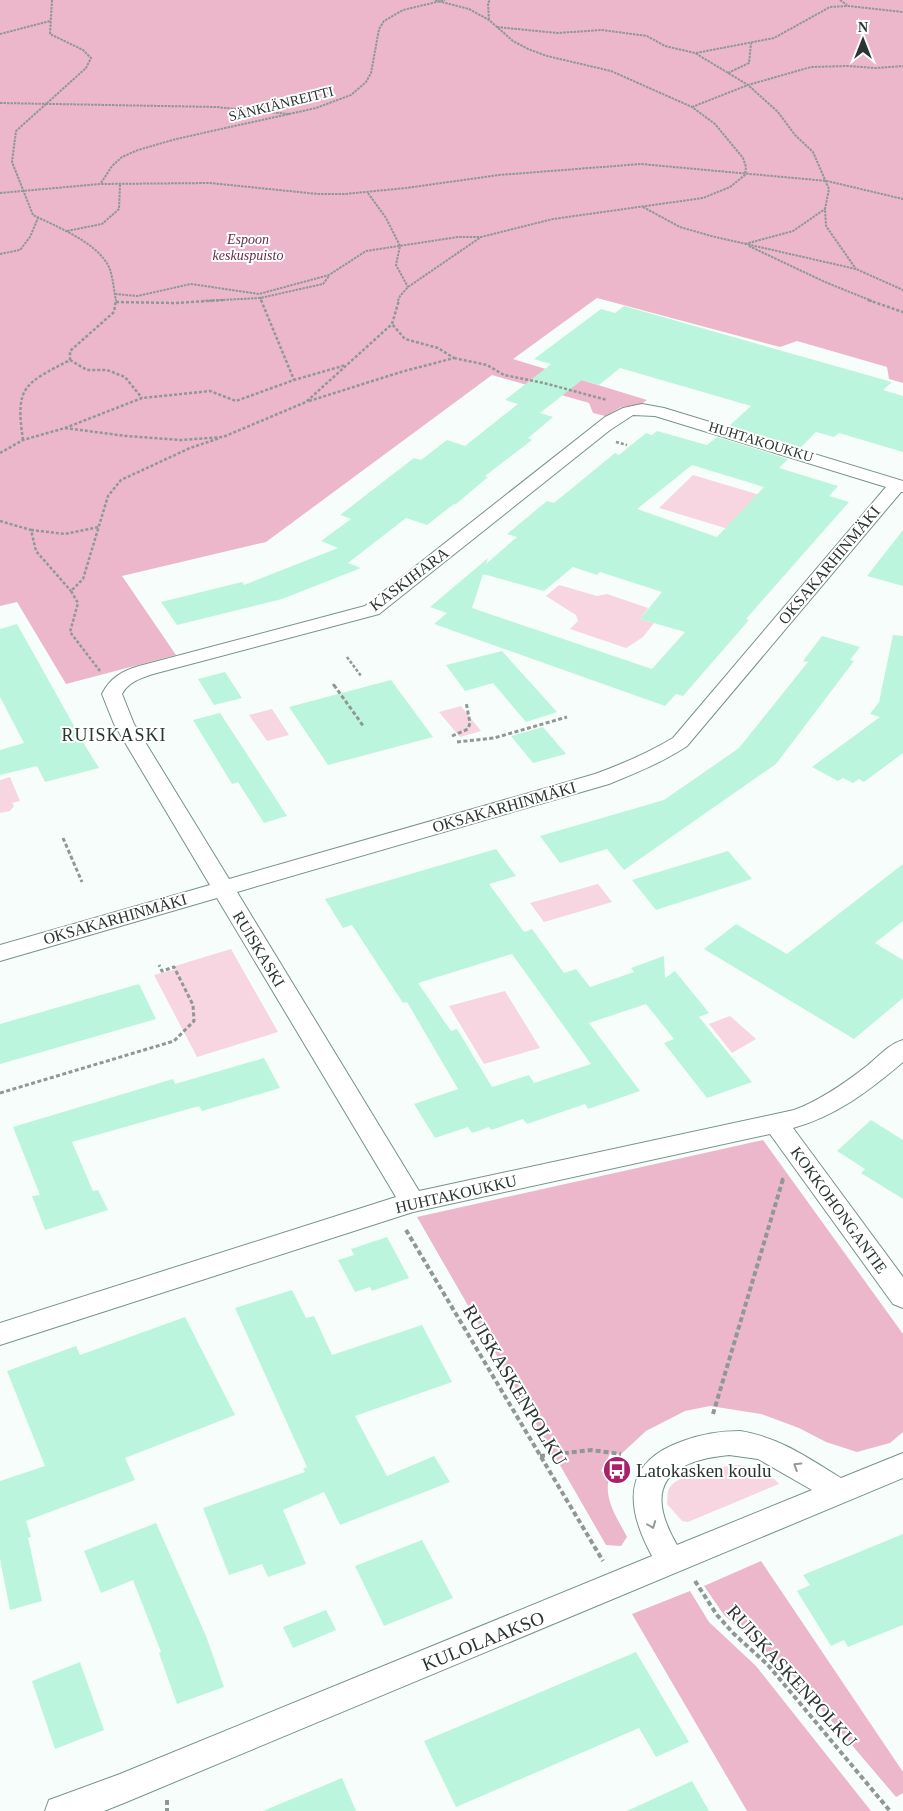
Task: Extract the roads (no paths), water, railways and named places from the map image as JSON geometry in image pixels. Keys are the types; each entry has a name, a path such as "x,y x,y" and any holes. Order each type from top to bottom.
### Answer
{"street":[{"name":"HUHTAKOUKKU","path":"618,415 636,409 658,412 900,486"},
{"name":"KASKIHARA","path":"114,690 130,675 146,670 372,610 618,415"},
{"name":"OKSAKARHINMÄKI","path":"0,953 602,779 664,753 680,742 900,486"},
{"name":"RUISKASKI","path":"114,690 124,724 223,889 402,1205"},
{"name":"HUHTAKOUKKU","path":"0,1334 402,1205 776,1124 808,1114 828,1105 886,1063 903,1048"},
{"name":"KOKKOHONGANTIE","path":"776,1124 903,1297"},
{"path":"671,1560 658,1540 649,1518 648,1485 654,1474 684,1452 698,1447 740,1443 765,1450 793,1462 839,1491"},
{"name":"KULOLAAKSO","path":"61,1811 124,1788 618,1586 671,1560 903,1464"}],"place":[{"name":"Latokasken koulu","path":"617,1470"}],"district":[{"name":"RUISKASKI","path":"114,735"}],"park label":[{"name":"Espoon keskuspuisto","path":"248,248"}]}
